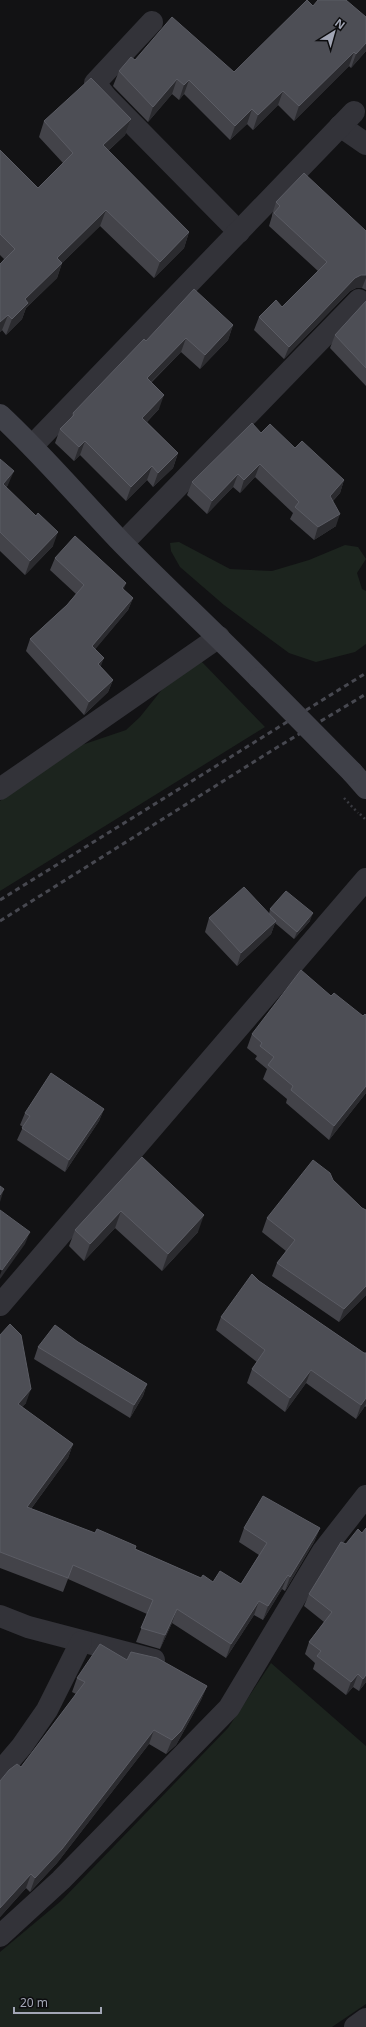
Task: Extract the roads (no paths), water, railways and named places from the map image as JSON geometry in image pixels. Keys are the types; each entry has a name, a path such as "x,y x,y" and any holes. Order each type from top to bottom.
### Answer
{"street":[{"path":"152,22 95,83 107,98 239,232"},
{"path":"33,445 347,119 366,144"},
{"path":"123,543 359,300"},
{"path":"0,415 33,445 123,543 219,637 366,788"},
{"path":"0,789 219,637"},
{"path":"0,1305 366,879"},
{"path":"0,1936 61,1880 229,1708 323,1551 366,1496"},
{"path":"0,1616 28,1627 154,1660"},
{"path":"0,1772 22,1746 47,1710 81,1642"},
{"path":"355,2027 366,2019"}],"railway":[{"path":"0,900 366,673"},
{"path":"0,921 276,748 366,694"}]}
